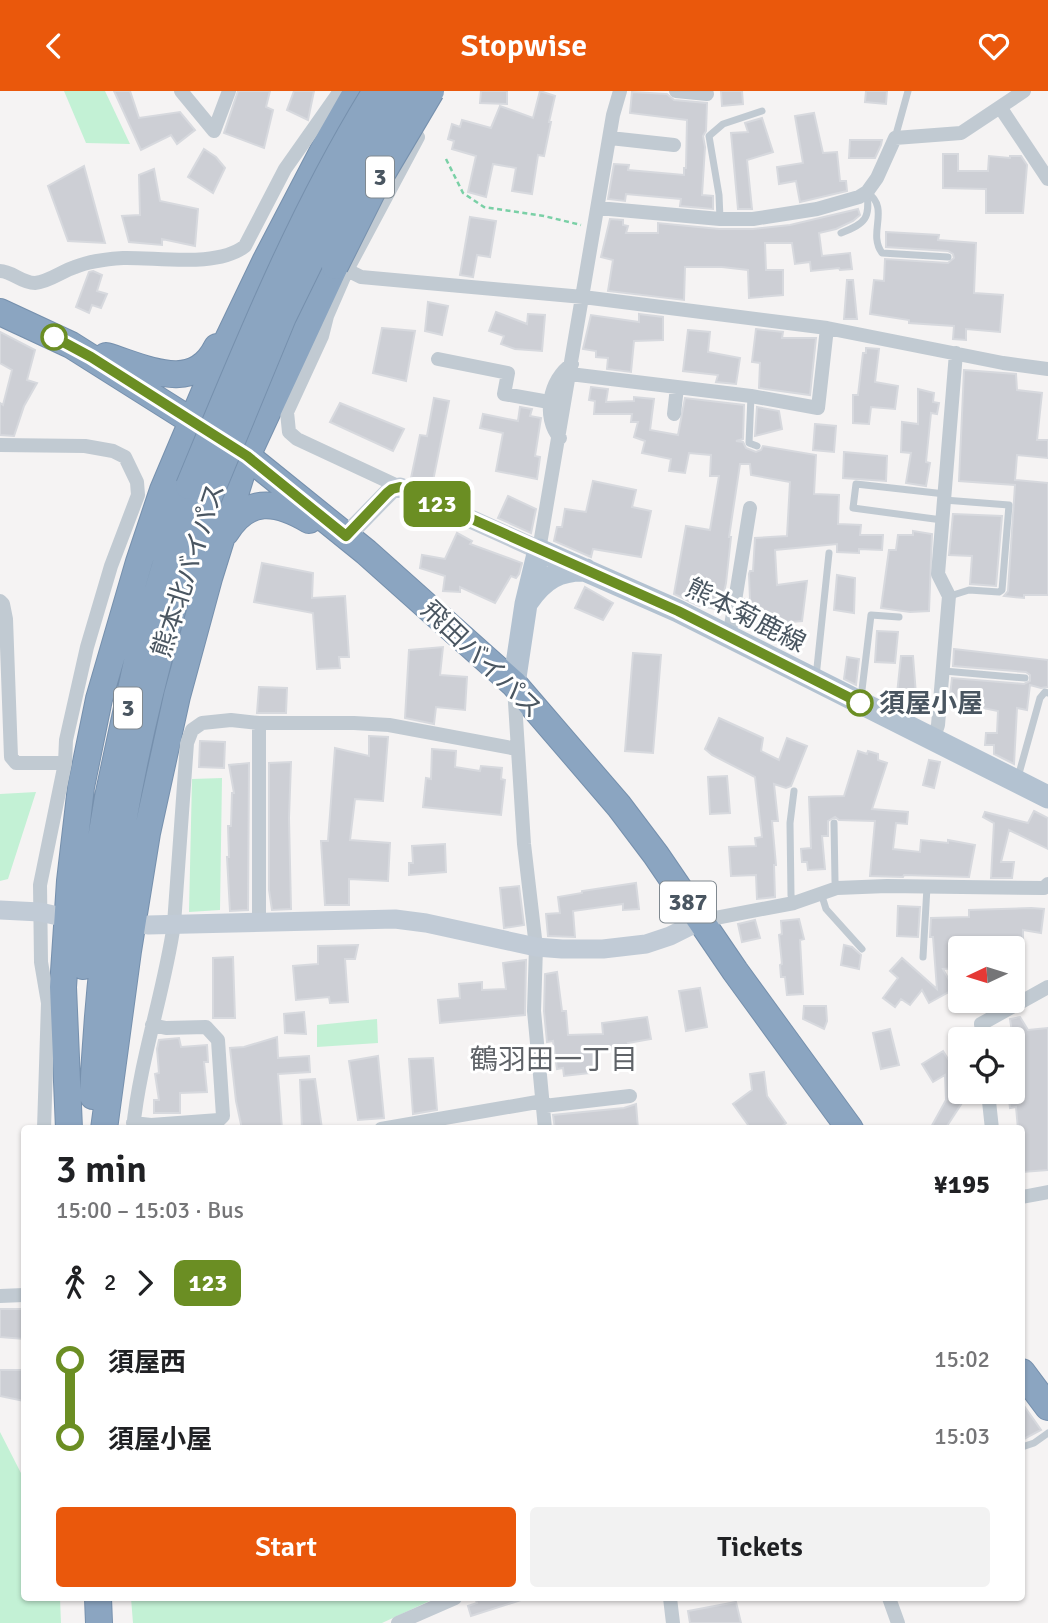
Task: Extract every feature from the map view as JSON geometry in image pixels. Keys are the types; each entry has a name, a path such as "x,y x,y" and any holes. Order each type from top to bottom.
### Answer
{"highway":[{"path":"71,1125 63,987 81,787 99,699 163,489 218,360 265,262 357,91"},
{"name":"熊本北バイパス","path":"71,1125 85,934 108,797 138,657 263,307 333,163 376,91"},
{"name":"熊本北バイパス","path":"92,1125 97,1017 105,937 127,799 162,644 183,570 198,492 354,173 403,91"},
{"name":"3","path":"247,456 341,268 376,184 430,91"},
{"path":"71,345 170,376 187,375 201,367 213,354 234,311 265,262"},
{"name":"飛田バイパス","path":"0,312 71,345 247,456 346,536 514,684 619,806 847,1125"},
{"path":"105,1125 147,833 177,696 247,456"},
{"path":"222,538 238,515 262,505 285,507 322,528 346,536"},
{"path":"1025,1376 1048,1407"},
{"path":"82,1601 83,1623"},
{"path":"98,1601 99,1623"}],"main road":[{"name":"熊本菊鹿線","path":"539,550 678,611 1048,797"},
{"path":"514,684 526,604 539,550"},
{"path":"526,604 536,589 559,572 586,570"}],"street":[{"path":"181,91 214,131 229,91"},
{"path":"0,271 5,270 23,281 34,283 45,281 76,266 98,261 121,258 198,259 234,254 245,246 285,169 340,91"},
{"path":"364,91 426,123"},
{"path":"445,91 341,268 322,336 287,412 289,432 297,439 539,550 620,91"},
{"path":"676,91 707,94"},
{"path":"598,208 720,219 753,219 797,213 859,197 867,192 877,178 895,138 961,133 1002,100 1024,91"},
{"path":"1002,100 1048,179"},
{"path":"610,138 674,145"},
{"path":"341,268 361,277 583,297 827,328 1048,369"},
{"path":"560,438 552,429 549,401 562,370 571,369 818,408 827,328"},
{"path":"933,740 938,725 944,671 949,596 939,574 956,353"},
{"path":"438,359 508,373 504,394 549,401"},
{"path":"674,414 677,387"},
{"path":"0,445 85,446 113,451 125,457 132,468 138,495 111,566 87,647 66,740 65,763 40,885 49,914 41,962 48,1003 44,1125"},
{"path":"346,536 387,493 400,487"},
{"path":"729,638 750,508"},
{"path":"0,601 6,619 11,757 16,763 65,763"},
{"path":"514,684 524,844 536,947 534,1011 545,1125"},
{"path":"133,1125 141,1069 170,954 187,743 192,730 202,723 231,720 259,723 389,725 517,749"},
{"path":"259,723 259,922"},
{"path":"148,925 395,919 426,923 536,947 603,949 646,944 700,921 794,903 837,888 1044,888 1048,884"},
{"path":"0,910 49,914"},
{"path":"981,1027 981,1024 1048,987"},
{"path":"151,1125 219,1120 223,1116 218,1040 206,1027 166,1028 152,1025"},
{"path":"407,1125 543,1104 630,1095"},
{"path":"989,1104 992,1125"},
{"path":"475,1125 478,1114"},
{"path":"1025,1196 1048,1192"},
{"path":"0,1296 21,1295"},
{"path":"398,1623 446,1601"},
{"path":"670,1601 673,1623"},
{"path":"890,1601 898,1623"}],"lane":[{"path":"895,138 908,91"},
{"path":"720,219 719,195 709,137 723,124 762,111"},
{"path":"841,233 860,225 867,218 867,192"},
{"path":"867,192 876,198 878,205 876,239 882,253 948,257"},
{"path":"751,396 749,443 757,446"},
{"path":"943,520 853,508 856,484 1009,505 1002,590 999,593 969,590 949,596"},
{"path":"816,681 829,553"},
{"path":"860,703 871,615 898,617"},
{"path":"944,671 1025,678"},
{"path":"1017,781 1040,698 1045,692 1048,693"},
{"path":"794,791 790,823 791,895 794,903"},
{"path":"834,823 837,888"},
{"path":"923,957 927,887"},
{"path":"820,893 827,909 862,949"},
{"path":"1025,1446 1048,1433"}],"path":[{"path":"446,159 463,193 484,207 544,216 595,228"}],"green space":[{"path":"64,91 105,91 130,144 86,143"},
{"path":"222,778 220,910 189,912 192,779"},
{"path":"36,792 8,879 0,881 0,794"},
{"path":"377,1019 378,1043 317,1047 317,1025"},
{"path":"0,1432 21,1473 21,1601 60,1601 61,1623 0,1623"},
{"path":"131,1601 430,1601 382,1623 133,1623"}],"building":[{"path":"114,91 130,91 139,118 180,112 195,130 177,144 171,135 141,150"},
{"path":"238,91 270,91 266,107 273,110 264,148 224,133"},
{"path":"294,91 314,91 308,120 287,110"},
{"path":"481,91 507,91 507,104 480,103"},
{"path":"540,91 555,96 544,156 538,155 532,194 512,191 516,168 493,164 486,197 468,192 476,156 452,149 454,141 448,139 452,124 460,127 462,120 491,128 500,106 533,118"},
{"path":"721,91 742,91 743,104 722,106"},
{"path":"866,91 887,91 886,104 865,102"},
{"path":"632,92 667,94 674,100 707,103 706,131 703,136 705,147 702,195 713,196 713,209 680,206 681,199 626,194 625,201 608,199 614,164 629,165 628,170 684,175 686,168 687,120 630,113"},
{"path":"814,113 823,153 837,152 840,181 846,181 847,191 800,202 796,181 779,184 777,167 803,163 795,116"},
{"path":"762,118 773,152 747,160 752,209 738,209 731,133 748,132 745,123"},
{"path":"850,140 882,140 875,158 849,158"},
{"path":"204,149 216,157 225,168 213,193 188,177"},
{"path":"943,154 958,154 958,171 988,171 989,156 1021,156 1027,165 1023,213 986,213 986,189 943,188"},
{"path":"84,166 105,243 68,241 48,186"},
{"path":"154,169 160,201 198,209 195,246 162,239 162,245 129,242 122,216 140,215 139,175"},
{"path":"858,209 860,215 853,221 819,233 822,256 850,253 852,269 811,271 810,262 795,264 792,243 765,243 766,270 783,270 783,295 749,298 748,270 722,267 685,267 684,300 608,291 613,260 601,257 610,219 623,220 623,225 628,226 626,233 658,233 658,223 719,229 753,229 790,225"},
{"path":"470,217 496,221 490,257 477,255 473,277 460,275"},
{"path":"886,232 939,235 938,240 976,243 974,293 1003,295 1000,332 966,329 966,340 953,339 954,326 909,323 909,320 870,314 874,280 884,281 885,259 948,263 954,258 948,251 886,247"},
{"path":"89,272 102,275 97,291 107,294 101,308 92,305 89,313 76,307"},
{"path":"847,280 853,280 857,319 844,319"},
{"path":"428,302 448,306 442,335 425,331"},
{"path":"496,312 527,324 528,314 545,315 542,351 515,349 501,344 504,336 489,331"},
{"path":"639,314 663,317 663,340 634,341 631,372 607,369 608,358 596,357 596,351 583,349 591,315 639,322"},
{"path":"382,328 415,331 406,381 373,373"},
{"path":"756,329 783,332 782,338 816,338 810,395 759,388 760,363 752,362"},
{"path":"688,330 710,332 708,352 740,358 736,384 716,382 718,375 683,371"},
{"path":"0,332 35,350 27,380 37,383 24,406 14,436 0,435 0,403 3,405 12,370 0,363"},
{"path":"866,348 879,349 875,382 898,386 895,409 871,407 869,424 853,423 853,395 858,395 863,353 866,353"},
{"path":"964,370 1016,374 1017,390 1042,393 1037,440 1048,440 1048,458 1017,455 1015,480 1048,483 1048,595 1024,595 1024,598 1004,596 1008,591 1015,485 959,481"},
{"path":"591,387 608,389 606,402 634,401 634,397 654,399 650,430 678,435 685,398 744,405 743,439 736,441 743,442 746,448 756,452 763,446 816,455 814,494 839,495 838,524 861,525 860,535 883,535 882,550 837,552 837,544 775,550 777,585 807,581 802,621 746,629 744,606 745,599 750,599 749,574 753,571 755,538 787,536 790,482 751,475 750,464 740,464 729,537 726,583 720,610 697,605 674,594 686,526 710,530 719,476 710,476 711,455 689,453 685,473 669,471 671,459 642,453 645,441 634,437 638,422 631,422 632,414 594,414 595,401 589,400"},
{"path":"918,389 934,393 933,402 939,403 937,414 931,413 926,462 930,463 926,486 906,483 911,453 901,452 902,422 918,424"},
{"path":"434,398 449,401 432,486 411,478 420,435 427,436"},
{"path":"340,403 404,429 393,451 330,422"},
{"path":"520,407 532,409 530,416 541,418 535,456 540,457 537,479 496,471 503,433 480,428 483,414 518,421"},
{"path":"757,407 779,411 782,429 755,436"},
{"path":"815,424 836,426 834,452 813,450"},
{"path":"844,452 887,456 886,481 843,478"},
{"path":"593,481 636,490 632,507 651,511 641,557 593,549 591,557 554,541 557,527 562,527 565,509 586,512"},
{"path":"508,496 536,509 531,533 498,518"},
{"path":"953,514 1002,516 996,586 970,584 972,556 949,555"},
{"path":"913,531 932,534 929,611 910,612 881,608 889,550 896,550 898,535 913,535"},
{"path":"457,533 472,541 470,544 522,563 519,574 516,578 511,576 495,603 460,587 460,592 443,591 445,576 420,568 422,555 445,559"},
{"path":"262,563 313,573 312,598 345,596 349,657 339,657 340,668 317,669 313,613 254,602"},
{"path":"837,575 855,578 854,613 834,610"},
{"path":"585,587 613,603 603,620 575,608"},
{"path":"877,631 898,632 895,663 875,662"},
{"path":"443,647 440,675 467,677 465,710 436,707 434,724 405,718 409,650"},
{"path":"954,649 1048,660 1048,687 1030,685 1027,710 1017,708 1014,764 994,754 994,745 985,745 986,733 997,733 998,711 963,704 962,708 949,705 952,678 1024,684 1030,681 1030,675 1026,672 953,666"},
{"path":"633,653 661,655 653,753 625,751"},
{"path":"901,656 913,656 916,695 897,694"},
{"path":"847,657 859,659 856,685 844,679"},
{"path":"259,687 287,688 286,713 257,713"},
{"path":"719,718 763,738 761,751 779,760 787,738 807,746 791,786 786,788 774,784 778,821 772,821 776,865 775,897 757,899 756,875 731,876 729,847 756,846 755,838 762,837 755,777 705,749"},
{"path":"369,736 388,737 383,801 355,799 350,840 390,843 388,881 349,879 349,905 325,905 321,841 328,841 335,748 369,756"},
{"path":"200,741 225,742 224,768 199,767"},
{"path":"432,749 456,751 455,767 480,771 481,766 502,768 501,779 505,780 501,815 423,807 426,778 431,779"},
{"path":"858,751 878,754 878,760 887,763 872,809 908,812 907,824 896,823 893,849 920,852 921,840 948,843 948,840 975,845 969,877 870,876 875,821 839,820 835,817 828,821 828,836 822,836 825,869 808,870 807,862 802,862 801,849 811,848 809,797 844,796"},
{"path":"929,760 940,762 934,788 923,785"},
{"path":"291,762 291,909 272,910 269,890 269,763"},
{"path":"249,763 248,910 230,911 228,826 231,826 234,793 229,765"},
{"path":"727,776 730,813 710,814 708,777"},
{"path":"1034,811 1048,818 1048,849 1009,830 1001,862 1014,862 1012,878 991,878 994,823 983,817 985,812 1028,823"},
{"path":"445,844 446,872 409,875 409,863 413,863 412,846"},
{"path":"636,883 639,909 623,910 623,904 573,911 575,937 548,936 546,914 560,913 558,897"},
{"path":"519,886 524,925 504,928 500,888"},
{"path":"898,906 920,907 918,937 897,936"},
{"path":"1044,909 1041,933 1023,930 1023,936 948,936 948,969 943,969 948,978 948,992 929,1003 922,990 910,1005 901,999 895,1007 883,998 898,978 890,971 902,958 937,989 933,937 930,937 931,918 969,917 969,910"},
{"path":"799,919 804,939 800,940 803,994 787,995 785,977 781,977 780,965 781,921"},
{"path":"755,920 760,938 742,942 738,924"},
{"path":"358,945 355,959 345,959 348,1002 330,1003 329,997 296,1000 293,966 318,964 318,946"},
{"path":"844,945 852,947 861,955 859,969 841,965"},
{"path":"233,957 235,1018 213,1018 213,958"},
{"path":"526,960 525,1015 440,1023 438,1000 460,998 459,984 482,982 482,990 506,989 503,963"},
{"path":"557,972 562,1011 566,1011 568,1035 603,1034 602,1023 647,1017 651,1039 628,1043 629,1047 596,1052 598,1072 564,1076 563,1068 557,1069 553,1041 547,1042 544,1011 545,974"},
{"path":"700,988 707,1027 686,1031 679,991"},
{"path":"804,1006 826,1006 827,1021 824,1029 803,1019"},
{"path":"304,1012 306,1034 285,1033 284,1014"},
{"path":"1020,1017 1028,1030 1048,1028 1048,1170 1025,1172 1025,1125 1018,1125 1016,1107 1010,1108 1010,1104 1025,1104 1025,1027 1011,1027 1010,1019"},
{"path":"890,1029 899,1065 881,1069 873,1033"},
{"path":"277,1037 278,1058 309,1056 310,1072 278,1074 282,1125 241,1125 230,1048 244,1047"},
{"path":"179,1038 181,1047 207,1045 208,1062 204,1062 207,1092 180,1093 180,1113 154,1113 154,1100 159,1100 155,1074 159,1073 159,1040"},
{"path":"943,1051 948,1059 948,1104 961,1104 948,1125 932,1125 946,1100 945,1075 933,1082 922,1064"},
{"path":"378,1056 384,1118 358,1120 349,1061"},
{"path":"433,1058 437,1110 413,1114 409,1059"},
{"path":"764,1072 767,1096 786,1123 783,1125 748,1125 733,1104 752,1090 750,1074"},
{"path":"315,1079 321,1125 302,1125 300,1080"},
{"path":"636,1104 638,1125 554,1125 553,1115 624,1108"},
{"path":"0,1309 21,1309 21,1339 0,1337"},
{"path":"0,1370 21,1370 21,1400 0,1396"},
{"path":"1025,1407 1041,1430 1025,1438"},
{"path":"476,1601 518,1601 471,1616 468,1606 477,1603"},
{"path":"736,1602 741,1623 690,1623 688,1611"}],"bus line":[{"name":"123","path":"54,337 91,357 247,456 346,536 387,493 400,487 678,611 860,703"}],"place":[{"name":"須屋小屋","path":"860,703"}],"district":[{"name":"鶴羽田一丁目","path":"554,1059"}]}
